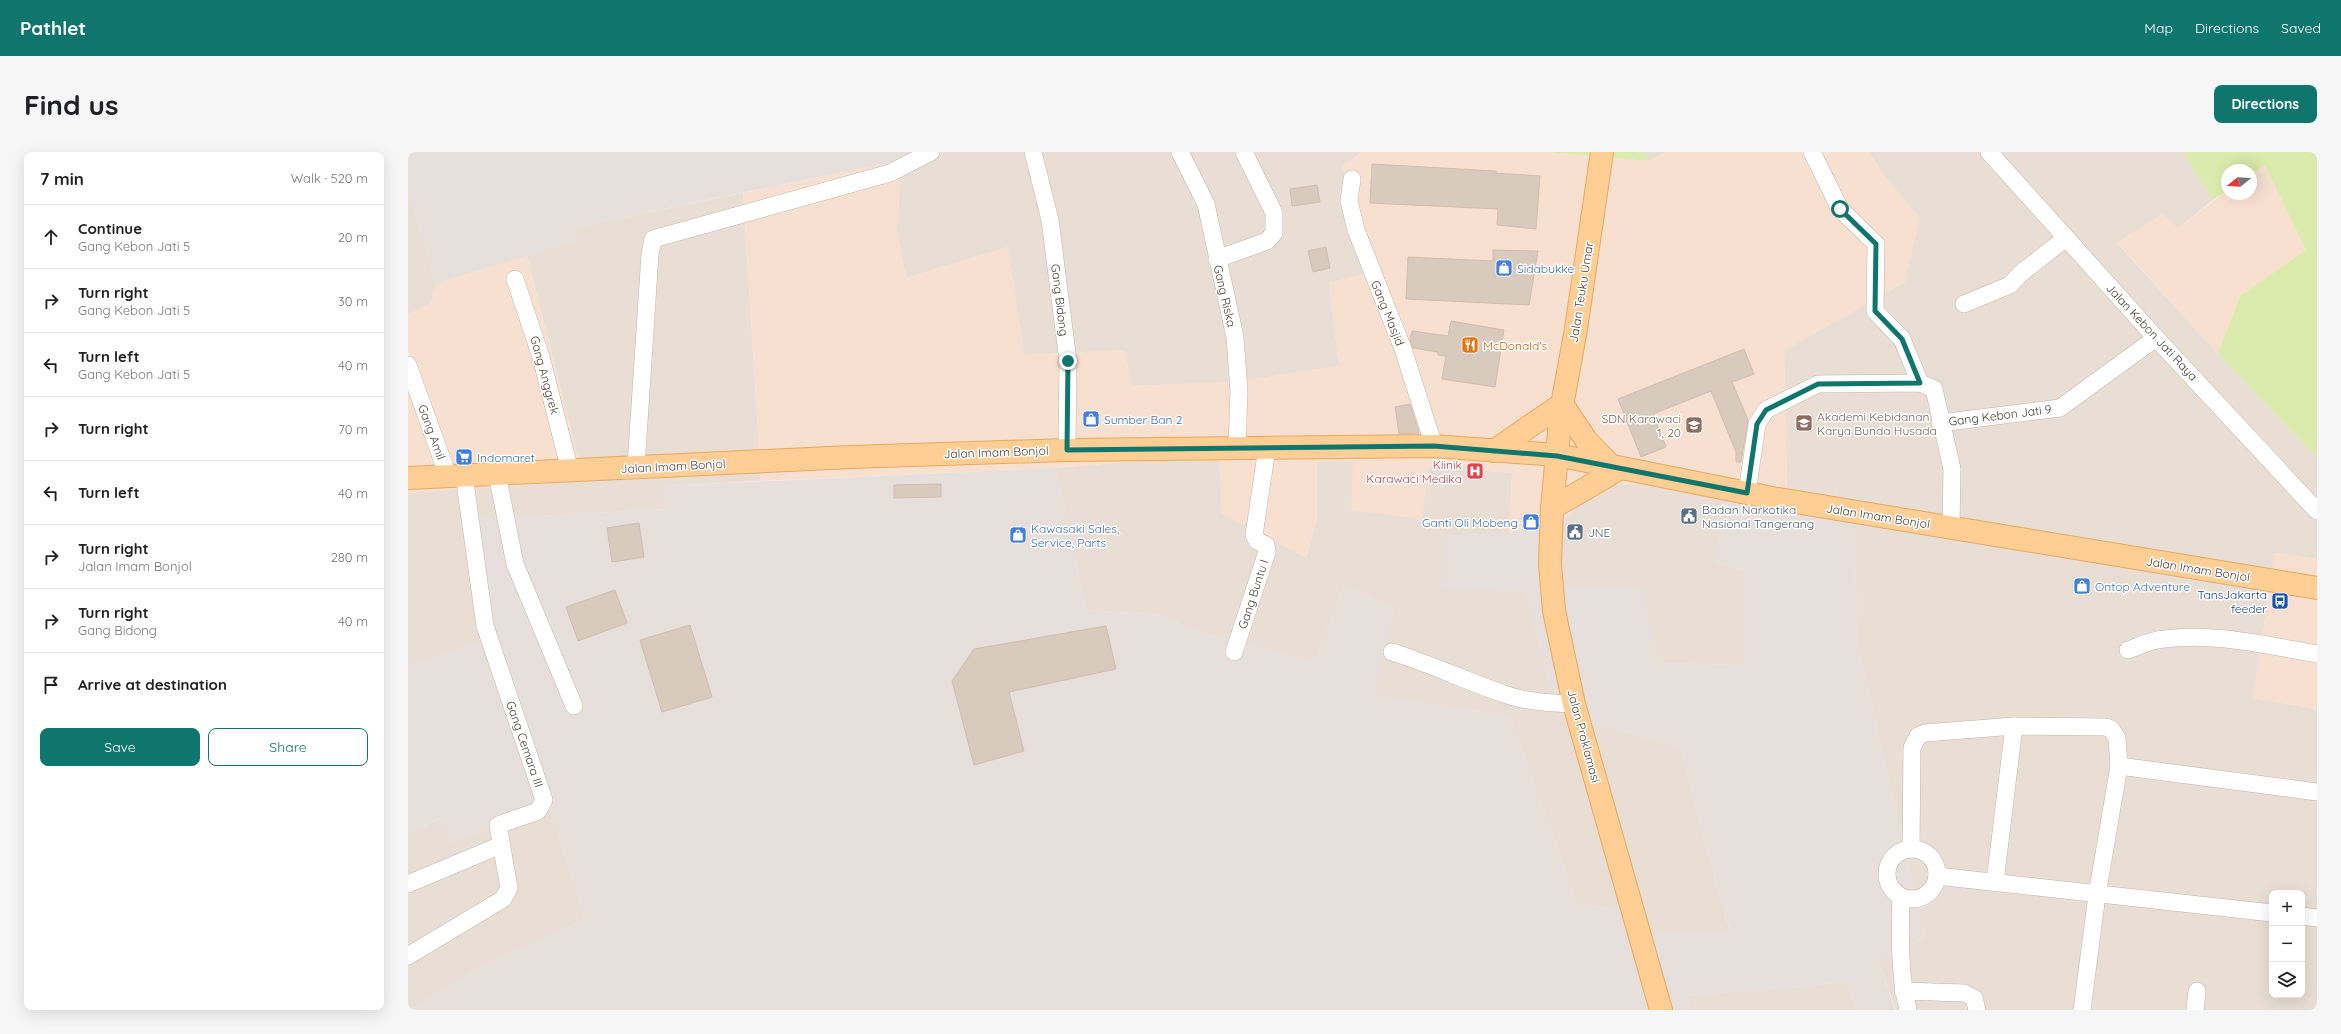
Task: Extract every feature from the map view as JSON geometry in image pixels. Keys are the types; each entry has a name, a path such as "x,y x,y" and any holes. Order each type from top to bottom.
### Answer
{"main road":[{"name":"Jalan Teuku Umar","path":"1557,456 1562,404 1602,152"},
{"path":"1494,451 1562,404 1586,440 1616,468 1552,508"},
{"name":"Jalan Imam Bonjol","path":"408,478 456,475 570,472 636,467 1067,450 1434,446 1557,456 1747,493 2317,588"},
{"name":"Jalan Proklamasi","path":"1557,456 1552,508 1550,564 1554,611 1574,704 1662,1010"}],"street":[{"path":"636,467 650,254 653,239 890,173 930,152"},
{"name":"Gang Bidong","path":"1033,152 1050,220 1068,361 1067,450"},
{"name":"Gang Riska","path":"1180,152 1206,204 1235,337 1239,392 1237,447"},
{"path":"1217,259 1267,241 1274,233 1274,213 1244,152"},
{"path":"1812,152 1840,209 1876,244 1875,311 1902,339 1920,383"},
{"name":"Jalan Kebon Jati Raya","path":"1989,152 2156,338 2317,510"},
{"name":"Gang Masjid","path":"1352,179 1349,201 1356,230 1403,349 1434,446"},
{"path":"1964,304 2010,285 2020,274 2066,238"},
{"name":"Gang Anggrek","path":"515,279 541,357 570,472"},
{"name":"Gang Kebon Jati 9","path":"1940,423 2060,408 2156,338"},
{"name":"Gang Amil","path":"408,365 456,475"},
{"path":"1747,493 1757,424 1766,410 1818,384 1920,383 1934,389 1940,423 1952,469 1951,528"},
{"name":"Gang Buntu I","path":"1234,652 1267,552 1266,544 1257,541 1254,535 1266,448"},
{"path":"497,474 515,564 574,706"},
{"name":"Gang Cemara III","path":"408,956 503,899 509,888 498,826 538,811 544,800 485,626 456,475"},
{"path":"2128,650 2156,640 2193,638 2235,640 2317,654"},
{"path":"1392,652 1421,661 1505,694 1543,702 1574,704"},
{"path":"1995,882 2014,726"},
{"path":"1911,849 1912,748 1918,736 1925,733 2014,726 2106,727 2111,729 2117,738 2119,766 2097,895 2082,1010"},
{"path":"2119,766 2317,792"},
{"path":"408,884 454,863 501,845"},
{"path":"1911,849 1927,854 1936,868 1937,876 1936,884 1925,896 1917,899 1901,897 1889,886 1887,869 1896,855 1911,849"},
{"path":"1937,876 2097,895 2269,913"},
{"path":"1901,897 1900,957 1903,991 1908,1010"},
{"path":"2305,916 2317,918"},
{"path":"1903,991 1964,993 1974,998 1977,1010"},
{"path":"2195,1010 2196,991"}],"shaded area":[{"path":"408,152 899,152 901,160 576,227 573,242 436,283 408,189"},
{"path":"899,152 1362,152 1342,166 1380,270 1329,283 1339,366 1234,382 1131,386 1125,350 1024,355 1008,247 906,278 897,231 901,160"},
{"path":"1362,152 1547,152 1648,161 1666,152 1869,152 1881,171 1920,218 1905,282 1784,351 1787,490 1659,483 1600,486 1567,516 1509,533 1512,473 1430,466 1422,519 1351,510 1353,462 1317,462 1317,519 1306,558 1221,513 1219,454 1056,468 761,481 743,193 901,160 897,231 906,278 1008,247 1024,355 1125,350 1131,386 1234,382 1339,366 1329,283 1380,270 1342,166"},
{"path":"1644,152 1666,152 1649,161"},
{"path":"1869,152 2183,152 2213,200 2178,228 2117,243 2218,354 2317,457 2317,559 2275,553 2253,698 2317,709 2317,1010 1896,1010 1878,961 1925,938 1858,647 1853,498 1787,490 1784,350 1905,282 1881,171"},
{"path":"2265,164 2307,250 2240,296 2218,354 2117,242 2163,214 2178,228 2221,196 2221,200 2257,200 2257,170"},
{"path":"408,189 436,283 431,304 408,314"},
{"path":"743,193 761,481 664,486 667,509 464,520 482,642 408,667 408,493 584,481 527,255 573,242 576,227"},
{"path":"527,255 584,481 408,493 408,395 422,391 408,351 408,314 430,304 436,283"},
{"path":"1219,454 1306,558 1317,519 1317,462 1353,462 1421,519 1429,466 1512,473 1509,533 1443,536 1526,591 1551,689 1581,719 1680,747 1730,933 1630,931 1625,910 1577,904 1510,716 1374,696 1393,609 1344,586 1315,662 1194,631 1162,615 1086,610 1056,468"},
{"path":"1056,468 1086,610 1162,615 1194,631 1315,662 1344,586 1393,609 1375,696 1510,716 1577,904 1625,910 1630,931 1730,932 1680,747 1581,719 1551,689 1526,592 1441,587 1443,536 1509,533 1567,516 1557,587 1642,587 1659,663 1744,665 1744,570 1716,563 1725,491 1787,490 1853,497 1858,647 1925,938 1878,961 1895,1010 1856,1010 1847,982 1686,996 1690,1010 411,1010 478,969 585,919 550,808 447,842 439,819 408,833 408,667 482,642 464,520 667,509 663,486"},
{"path":"1659,483 1725,491 1716,563 1744,570 1744,665 1659,663 1557,587 1567,516 1600,486"},
{"path":"2275,553 2317,559 2317,709 2253,698"},
{"path":"550,808 585,919 478,969 411,1010 408,1010 408,833 440,819 447,842"},
{"path":"1847,982 1856,1010 1690,1010 1686,996"}],"green space":[{"path":"1547,152 1644,152 1649,161"},
{"path":"2183,152 2317,152 2317,457 2218,354 2240,296 2306,250 2265,165 2257,170 2257,164 2221,164 2221,195 2213,200"}],"building":[{"path":"1372,164 1496,171 1496,173 1540,176 1536,229 1497,225 1498,209 1370,203"},
{"path":"1317,185 1320,202 1292,206 1290,189"},
{"path":"1326,247 1330,268 1313,272 1308,251"},
{"path":"1493,250 1538,251 1529,305 1406,299 1408,257 1493,261"},
{"name":"McDonald's","path":"1451,321 1504,330 1495,387 1442,379 1446,356 1438,355 1438,352 1413,348 1410,340 1412,331 1448,336"},
{"path":"1744,349 1754,374 1732,382 1748,420 1741,462 1736,462 1736,452 1711,391 1653,414 1666,447 1641,457 1618,399"},
{"path":"1410,404 1419,433 1399,434 1395,407"},
{"path":"941,484 941,497 894,498 894,485"},
{"path":"639,523 644,557 612,562 607,528"},
{"path":"615,590 627,623 578,641 566,607"},
{"path":"690,625 712,697 662,712 640,640"},
{"path":"1106,626 1116,669 1009,692 1024,751 974,765 952,681 974,649"}],"place":[{"name":"Sidabukke","path":"1504,268"},
{"name":"McDonald's","path":"1470,345"},
{"name":"Sumber Ban 2","path":"1091,419"},
{"name":"Akademi Kebidanan Karya Bunda Husada","path":"1804,423"},
{"name":"SDN Karawaci 1, 20","path":"1694,425"},
{"name":"Indomaret","path":"464,457"},
{"name":"Klinik Karawaci Medika","path":"1475,471"},
{"name":"Badan Narkotika Nasional Tangerang","path":"1689,516"},
{"name":"Ganti Oli Mobeng","path":"1531,522"},
{"name":"JNE","path":"1575,532"},
{"name":"Kawasaki Sales, Service, Parts","path":"1018,535"},
{"name":"Ontop Adventure","path":"2082,586"},
{"name":"TansJakarta feeder","path":"2280,601"}],"route":[{"path":"1068,361 1067,450 1434,446 1557,456 1747,493 1757,424 1766,410 1818,384 1920,383 1902,339 1875,311 1876,244 1840,209"}]}
